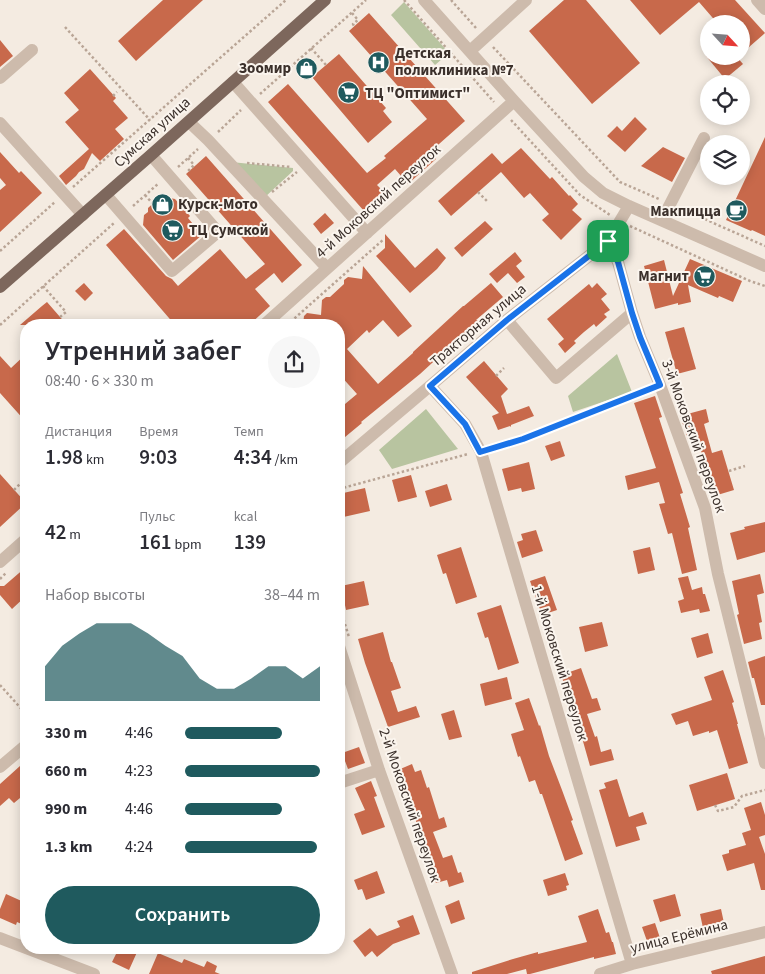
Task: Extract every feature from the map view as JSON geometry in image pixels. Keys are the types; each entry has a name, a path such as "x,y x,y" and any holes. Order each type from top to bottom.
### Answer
{"main road":[{"name":"Сумская улица","path":"0,288 325,0"}],"street":[{"path":"424,0 584,177 603,193 762,266"},
{"path":"470,51 526,0"},
{"path":"757,0 765,9"},
{"path":"0,78 32,50"},
{"path":"233,82 367,233"},
{"name":"4-й Моковский переулок","path":"271,319 514,101"},
{"path":"189,122 228,161 326,268"},
{"path":"0,123 83,215"},
{"path":"662,220 700,146"},
{"path":"106,195 172,272 218,232 152,155"},
{"name":"Тракторная улица","path":"345,457 507,320 608,241 629,206"},
{"name":"3-й Моковский переулок","path":"608,241 618,262 640,337 660,385 705,508 718,574 765,763"},
{"path":"507,320 556,378 632,313"},
{"name":"1-й Моковский переулок","path":"430,386 465,424 480,452 632,964"},
{"path":"0,562 20,544"},
{"name":"2-й Моковский переулок","path":"345,664 452,974"},
{"path":"0,767 20,750"},
{"path":"345,781 380,770"},
{"name":"улица Ерёмина","path":"600,974 632,964 765,932"},
{"path":"0,938 20,946"},
{"path":"42,954 94,974"}],"path":[{"path":"0,251 286,0"},
{"path":"0,325 366,0"},
{"path":"451,0 484,38 620,182 765,246"},
{"path":"352,13 358,20 352,24 354,26"},
{"path":"66,26 74,38 150,120"},
{"path":"311,48 326,65"},
{"path":"113,96 117,92"},
{"path":"188,158 194,165 188,170 189,172"},
{"path":"228,161 292,167"},
{"path":"264,200 302,168 314,173"},
{"path":"478,192 487,201"},
{"path":"145,195 153,204"},
{"path":"620,221 750,281 762,266"},
{"path":"294,319 384,239"},
{"path":"43,286 66,312 60,318"},
{"path":"496,376 504,368"},
{"path":"345,487 523,439 660,385"},
{"path":"729,471 745,466"},
{"path":"14,490 20,484"},
{"path":"0,684 20,707"},
{"path":"715,805 718,811 734,807 742,796 765,790"}],"green space":[{"path":"404,2 449,53 435,65 391,15"},
{"path":"231,162 293,168 293,171 264,198"},
{"path":"617,354 632,392 573,412 568,396"},
{"path":"426,409 458,449 392,469 379,450"}],"building":[{"path":"163,0 203,0 136,61 118,41"},
{"path":"564,0 586,0 640,63 592,104 529,31"},
{"path":"630,0 735,0 749,15 710,15 699,2 660,35"},
{"path":"369,13 465,121 430,152 436,159 408,184 395,169 377,185 385,193 364,211 268,102 288,84 367,173 386,158 384,156 427,119 349,31"},
{"path":"750,16 765,33 750,46"},
{"path":"0,40 13,56 0,67"},
{"name":"ТЦ \"Оптимист\"","path":"339,54 386,108 383,111 392,122 368,143 312,77"},
{"path":"713,65 742,65 730,75 722,75"},
{"path":"90,69 116,98 113,101 128,118 115,129 124,139 100,161 92,153 84,169 66,185 59,176 89,149 65,122 79,110 64,93"},
{"path":"635,117 647,129 625,152 607,136 617,126 622,131"},
{"path":"765,137 765,236 726,220 742,185 750,185 750,169"},
{"path":"663,147 685,158 672,182 641,166"},
{"path":"521,148 550,179 552,177 578,204 572,210 582,219 561,240 542,220 549,214 530,193 524,198 501,172 451,216 438,201 492,153 502,164"},
{"path":"0,152 19,173 21,171 42,193 0,232 0,190 6,185 0,178"},
{"path":"206,156 302,265 282,283 274,273 255,289 270,306 256,319 170,319 106,245 124,229 166,276 172,279 178,286 220,249 246,279 265,264 186,174"},
{"name":"ТЦ Сумской","path":"165,197 175,199 190,216 188,218 202,235 173,260 143,225 144,215 148,212 148,208 157,200"},
{"path":"325,213 334,223 321,234 313,224"},
{"path":"485,221 493,229 462,257 454,248"},
{"path":"385,234 415,268 437,248 446,258 437,269 410,293 376,256 385,248"},
{"path":"515,252 522,261 516,266 525,277 517,283 508,273 497,283 489,274"},
{"path":"690,259 742,281 733,302 719,296 718,298 688,285 691,302 655,309 644,266 664,260 673,296"},
{"path":"363,266 412,326 398,337 383,320 369,333 367,330 347,349 378,384 463,306 491,283 503,297 476,320 478,321 420,374 345,437 345,404 357,394 345,381 345,319 304,319 307,313 321,315 322,300 330,297 344,284 344,280 348,277 362,279"},
{"path":"84,283 93,293 85,301 75,291"},
{"path":"597,283 607,294 601,299 610,310 604,314 607,317 596,327 594,324 584,332 565,353 558,344 564,339 547,319 589,284 592,288"},
{"path":"47,302 62,319 27,319"},
{"path":"684,327 696,369 677,374 665,332"},
{"path":"0,356 11,368 20,360 20,415 0,393"},
{"path":"484,361 508,389 501,396 507,414 529,406 534,416 511,425 511,427 498,430 492,416 499,413 466,377"},
{"path":"655,396 662,417 659,418 683,493 680,494 690,527 688,528 697,570 682,574 672,533 668,534 659,504 665,503 659,482 628,490 625,476 656,468 634,403"},
{"path":"706,409 709,422 704,424 712,453 722,450 734,490 714,496 697,437 688,439 680,416"},
{"path":"560,441 565,456 551,461 545,446"},
{"path":"529,462 535,489 522,492 521,488 508,491 502,469"},
{"path":"0,474 20,496 20,509 0,527"},
{"path":"411,475 417,497 398,502 392,480"},
{"path":"447,484 452,500 430,507 425,491"},
{"path":"365,488 370,511 345,517 345,493"},
{"path":"765,522 765,552 737,560 730,533 745,529 744,527"},
{"path":"536,530 543,551 522,558 517,542 523,540 521,534"},
{"path":"461,547 477,597 456,604 446,573 443,574 437,555"},
{"path":"650,547 655,570 638,574 633,551"},
{"path":"20,572 20,602 12,609 0,595 0,586 4,586"},
{"path":"760,574 764,593 757,595 762,622 759,623 762,639 744,644 732,581"},
{"path":"545,576 557,610 542,615 530,581"},
{"path":"688,576 692,590 702,587 710,611 700,613 699,609 681,613 678,601 684,599 678,578"},
{"path":"364,581 369,605 346,610 345,585"},
{"path":"501,605 519,663 498,670 488,637 485,638 477,613"},
{"path":"602,622 608,646 585,652 579,627"},
{"path":"383,632 391,662 401,688 391,691 398,712 416,706 420,717 388,727 358,639"},
{"path":"708,633 713,653 697,658 691,638"},
{"path":"765,656 765,705 761,705 748,662"},
{"path":"581,668 592,699 597,698 601,710 587,714 595,737 597,736 601,752 611,749 614,760 590,766 571,699 561,675"},
{"path":"723,670 734,702 732,703 748,763 729,769 717,730 693,736 688,721 676,725 671,714 712,700 704,677"},
{"path":"507,677 512,699 485,706 480,684"},
{"path":"529,698 573,820 571,821 583,854 565,861 542,794 540,794 535,780 529,782 520,756 518,757 511,734 524,730 515,703"},
{"path":"454,710 462,737 449,740 441,714"},
{"path":"359,747 365,763 348,769 345,761 345,752"},
{"path":"412,764 415,772 421,770 427,788 429,787 439,819 444,817 447,827 433,832 443,858 452,855 458,873 461,872 464,882 449,887 447,880 436,883 398,770"},
{"path":"20,766 20,798 14,803 9,798 0,806 0,784"},
{"path":"727,773 735,799 697,811 689,785"},
{"path":"617,779 629,817 643,812 647,824 636,827 640,840 616,847 599,790 606,788 604,783"},
{"path":"371,781 377,796 374,797 385,827 362,835 354,814 365,810 355,788"},
{"path":"761,802 765,815 765,835 759,837 765,854 765,890 761,890 754,863 727,871 722,855 729,853 729,850 746,845 742,833 751,830 744,808"},
{"path":"377,871 385,893 366,900 362,889 358,890 354,880"},
{"path":"565,873 569,885 566,886 567,890 548,896 543,880"},
{"path":"6,894 20,900 20,923 17,922 16,925 0,918 0,909"},
{"path":"675,894 681,916 660,922 653,900"},
{"path":"459,900 465,919 451,924 445,906"},
{"path":"598,909 606,933 609,932 613,942 616,954 594,959 594,957 530,974 527,974 526,969 507,974 472,974 472,972 538,952 538,954 587,942 578,916"},
{"path":"721,909 724,923 703,928 700,914"},
{"path":"413,915 420,934 393,944 377,957 372,951 365,957 353,941 370,928 377,936 400,927 397,921"},
{"path":"655,923 660,938 647,941 642,927"},
{"path":"116,954 136,954 129,970 112,962"},
{"path":"158,954 160,954 182,963 184,959 204,967 207,961 217,966 215,972 220,974 149,974"},
{"path":"765,956 765,974 712,974 711,971"}],"place":[{"name":"Детская поликлиника №7","path":"379,62"},
{"name":"Зоомир","path":"307,68"},
{"name":"ТЦ \"Оптимист\"","path":"349,93"},
{"name":"Курск-Мото","path":"162,204"},
{"name":"Макпицца","path":"737,211"},
{"name":"ТЦ Сумской","path":"173,230"},
{"name":"Магнит","path":"705,276"}],"route":[{"path":"608,241 618,262 640,337 660,385 523,439 480,452 465,424 430,386 507,320 608,241"}]}
